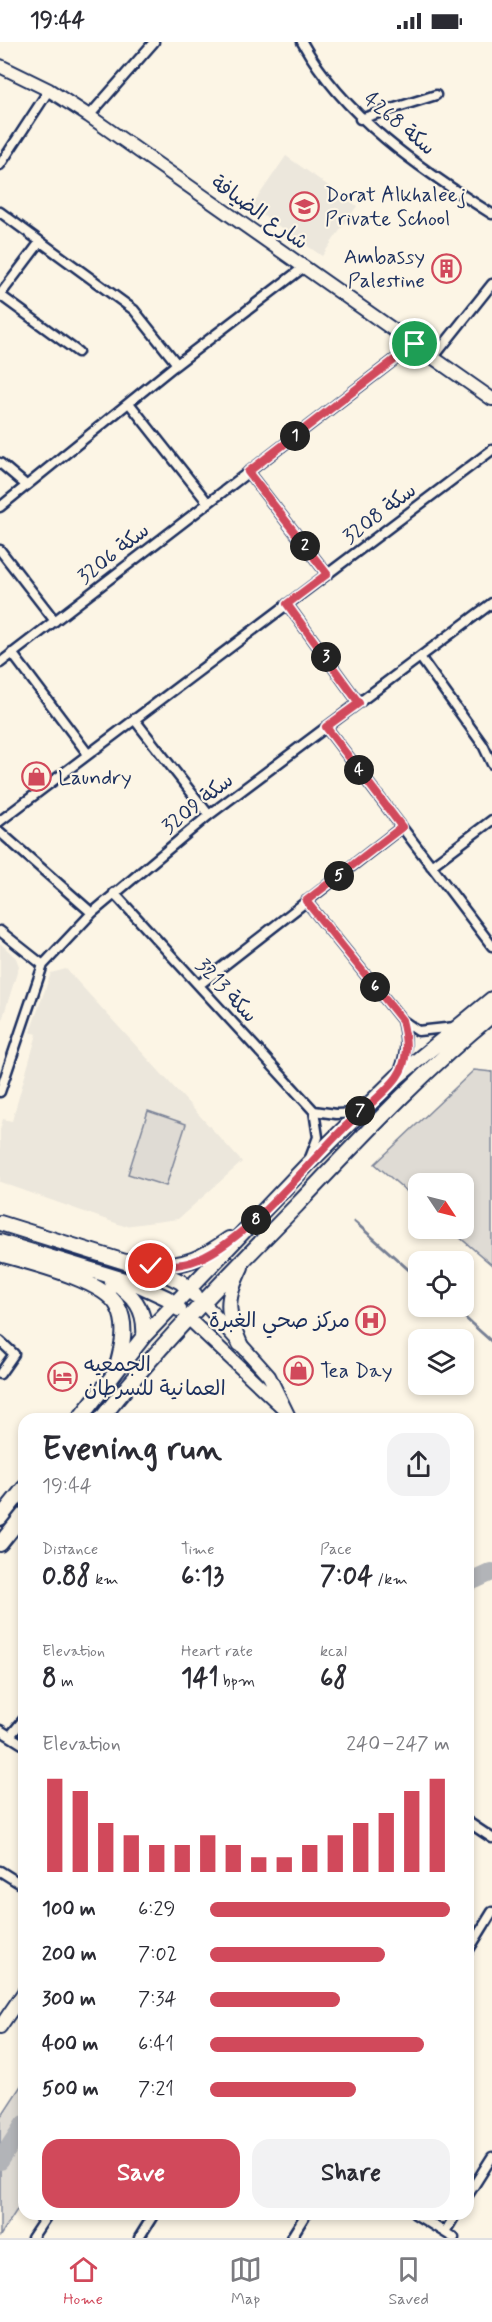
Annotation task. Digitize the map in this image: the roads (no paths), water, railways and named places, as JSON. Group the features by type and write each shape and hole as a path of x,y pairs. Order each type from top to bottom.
{"main road":[{"path":"84,1413 144,1336 358,1113 397,1077 492,999"},
{"path":"106,1413 155,1352 433,1064 492,1015"},
{"path":"0,1223 167,1275 189,1289 203,1302"},
{"path":"137,1264 175,1266 194,1262 253,1223"},
{"path":"0,1242 154,1291 174,1304 188,1318"},
{"path":"0,1254 39,1265 99,1289 111,1297 118,1307 124,1330 116,1371"},
{"path":"240,1344 229,1317 228,1303 246,1257"},
{"path":"97,1273 134,1297 146,1321 144,1336"},
{"path":"0,1518 18,1496"},
{"path":"0,1544 18,1522"}],"street":[{"path":"88,116 154,42"},
{"name":"سكة 4268","path":"302,42 311,58 360,119 458,193 492,214"},
{"name":"شارع الضيافة","path":"0,66 49,90 88,116 492,399"},
{"path":"0,165 49,90"},
{"path":"360,119 436,95"},
{"path":"0,212 134,310 177,364"},
{"path":"40,242 0,295 78,352"},
{"path":"0,507 177,364 304,267"},
{"path":"434,358 492,284"},
{"name":"سكة 3206","path":"0,663 415,344"},
{"path":"129,403 208,503"},
{"name":"سكة 3208","path":"0,820 492,450"},
{"path":"0,464 26,485"},
{"path":"248,472 327,574"},
{"path":"0,550 55,621"},
{"name":"سكة 3209","path":"0,1092 43,965 92,913 208,815 492,603"},
{"path":"287,604 359,703"},
{"path":"12,653 88,754"},
{"path":"420,657 483,745 492,764"},
{"path":"134,719 208,815"},
{"path":"326,727 491,944"},
{"path":"431,866 492,820"},
{"path":"199,986 402,827"},
{"path":"0,832 92,913"},
{"name":"سكة 3213","path":"114,893 314,1111"},
{"path":"306,901 402,1020 418,1031 456,1027"},
{"path":"0,931 43,965"},
{"path":"397,1077 406,1056 407,1040 402,1020"},
{"path":"308,1164 318,1137 314,1111 336,1114 358,1113"},
{"path":"203,1302 269,1376 287,1413"},
{"path":"188,1318 285,1413"},
{"path":"0,1341 14,1354 0,1374"},
{"path":"10,1736 18,1726"},
{"path":"0,1730 18,1741"},
{"path":"474,1826 492,1838"},
{"path":"0,1871 18,1882"},
{"path":"474,1943 489,1922 492,1912"},
{"path":"1,2025 18,2001"},
{"path":"474,2186 492,2157"},
{"path":"32,2238 44,2220"},
{"path":"139,2238 150,2220"},
{"path":"291,2238 302,2220"},
{"path":"425,2220 454,2238"},
{"path":"445,2232 452,2220"}],"waterway":[{"path":"355,1222 408,1269"},
{"path":"464,1317 492,1342"},
{"path":"474,1580 492,1572"},
{"path":"0,2161 18,2133"}],"place":[{"name":"Dorat Alkhaleej Private School","path":"304,206"},
{"name":"Ambassy Palestine","path":"446,268"},
{"name":"Laundry","path":"37,777"},
{"name":"مركز صحي الغبرة","path":"371,1320"},
{"name":"Tea Day","path":"299,1370"},
{"name":"الجمعيه العمانية للسرطان","path":"63,1376"}]}
